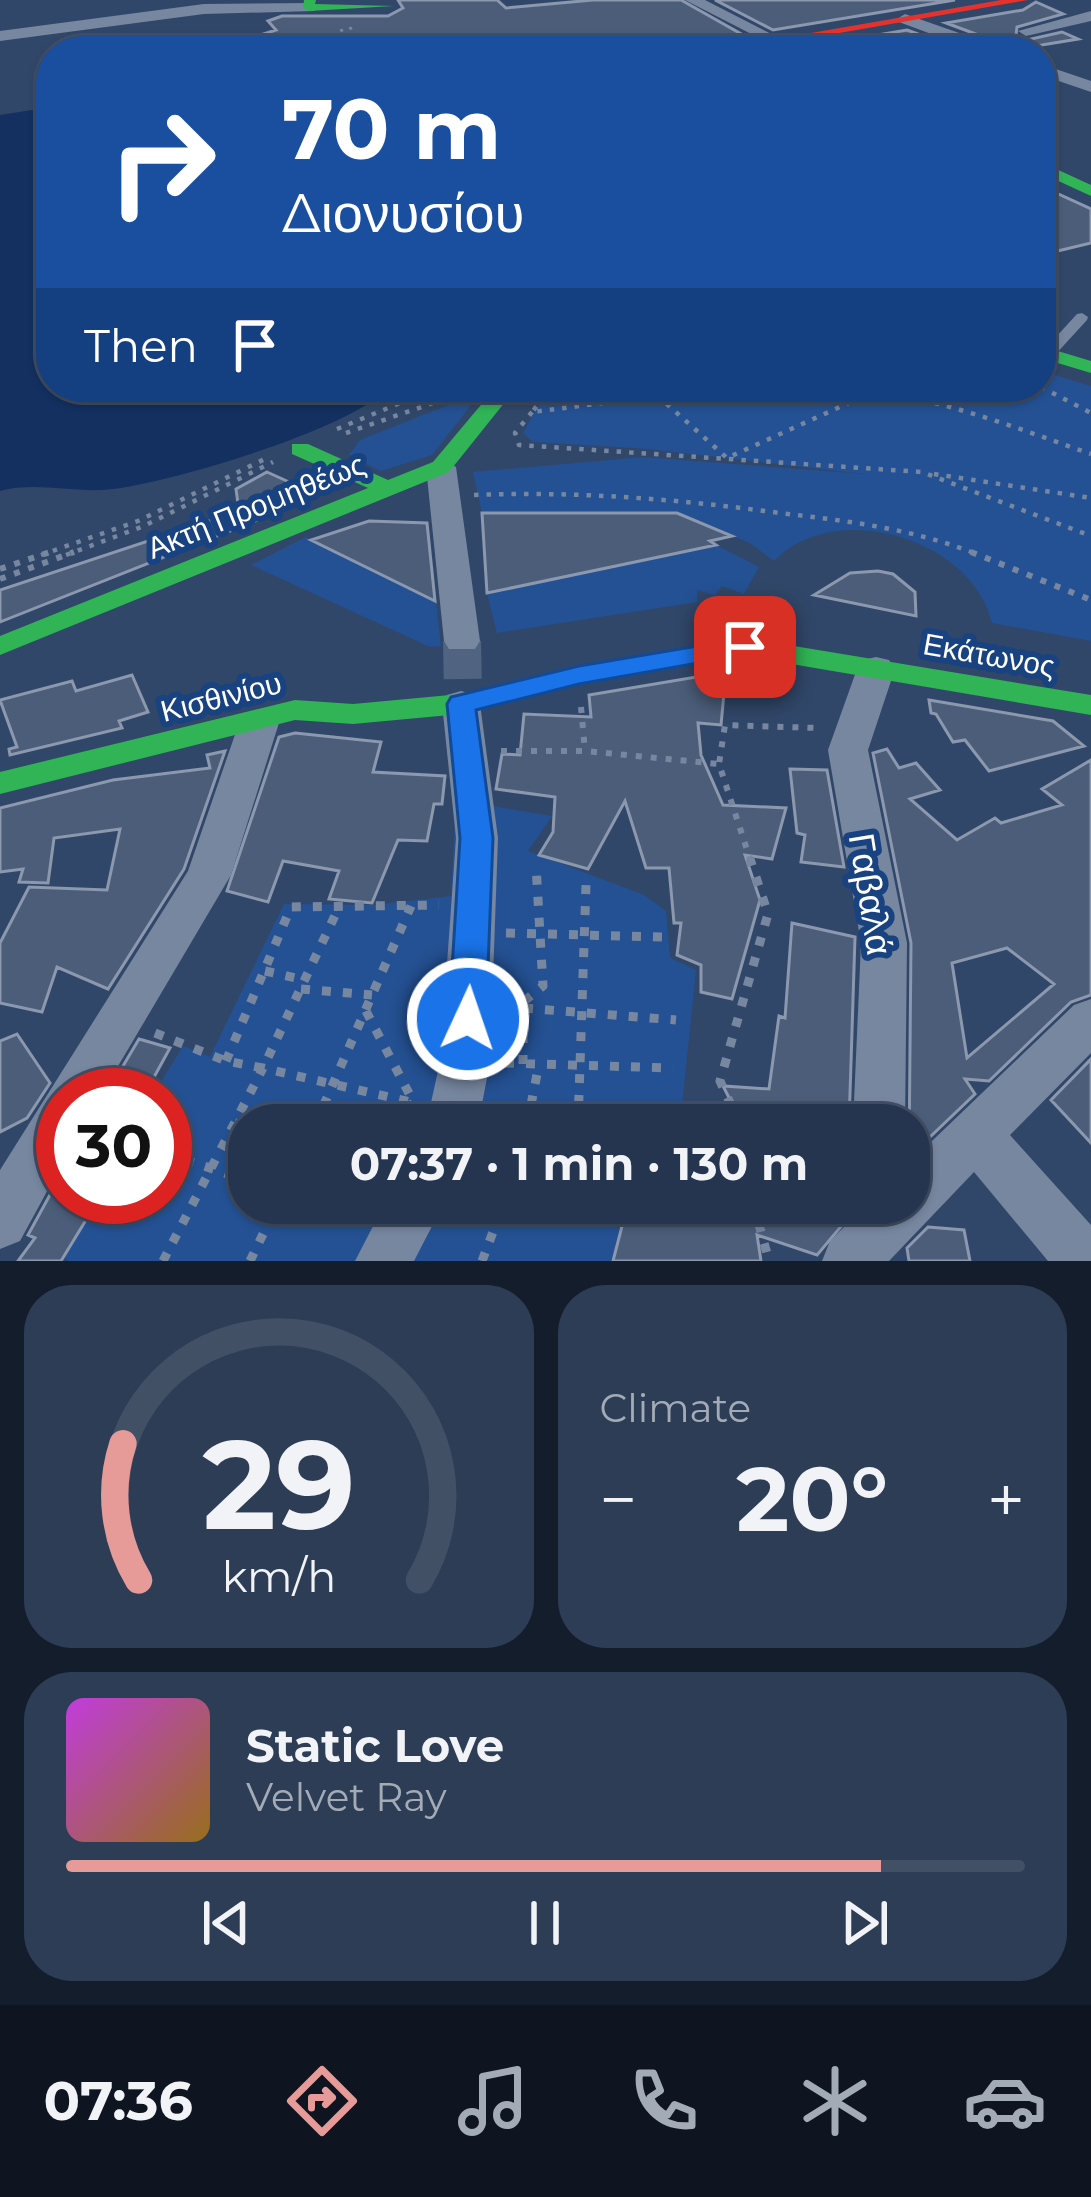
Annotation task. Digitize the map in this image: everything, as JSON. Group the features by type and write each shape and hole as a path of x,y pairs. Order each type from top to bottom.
{"street":[{"path":"0,37 181,12 305,3 365,15 420,0"},
{"path":"693,0 767,36"},
{"path":"831,36 1022,0"},
{"path":"1026,32 1091,16"},
{"path":"905,19 952,36"},
{"path":"1056,68 1091,64"},
{"path":"1056,74 1091,87"},
{"path":"1056,174 1089,189"},
{"path":"1056,196 1089,189"},
{"path":"1056,356 1091,367"},
{"name":"Ακτή Προμηθέως","path":"0,646 441,466 494,402"},
{"path":"294,449 387,488"},
{"path":"441,466 461,640"},
{"name":"Εκάτωνος","path":"579,675 745,647 1075,702"},
{"name":"Γαβαλά","path":"876,669 848,750 884,943 880,1104"},
{"name":"Κισθινίου","path":"0,783 259,723 295,710 353,714 462,700 579,675"},
{"path":"446,1104 465,1062 477,838 462,700"},
{"path":"1075,702 1091,729"},
{"path":"89,1068 209,875 259,723"},
{"path":"930,1178 1091,1020"},
{"path":"974,1135 1022,1184 1084,1261"},
{"path":"0,1222 36,1159"},
{"path":"383,1261 404,1224"},
{"path":"850,1261 885,1224"}],"lane":[{"path":"1056,342 1082,317"}],"path":[{"path":"1056,395 1091,413"},
{"path":"328,433 403,402"},
{"name":"Ακτή Προμηθέως","path":"0,579 144,526 294,449 434,402"},
{"path":"540,402 514,434 519,446 922,472 1091,498"},
{"path":"532,412 624,402"},
{"path":"665,402 727,458"},
{"path":"727,458 847,402"},
{"path":"920,402 978,415 1091,454"},
{"path":"0,569 138,521 294,449"},
{"path":"922,472 1091,536"},
{"path":"446,502 478,494 552,492 697,501 861,523 940,539 1091,600"},
{"path":"579,675 585,752"},
{"path":"730,1104 720,1081 768,914 719,764 725,725 852,732"},
{"path":"467,752 585,752 719,764"},
{"path":"523,1064 524,1002 543,986 536,865"},
{"path":"579,1104 586,885"},
{"path":"226,1061 291,907 411,906 540,932 662,937"},
{"path":"325,1104 411,906"},
{"path":"244,1104 340,907"},
{"path":"265,971 303,984 372,995"},
{"path":"524,1007 676,1020"},
{"path":"365,1012 435,1104"},
{"path":"118,1018 226,1061 408,1104"},
{"path":"465,1062 673,1068"},
{"path":"531,1104 539,1064"},
{"path":"164,1261 228,1136"},
{"path":"192,1162 228,1174"},
{"path":"250,1261 268,1224"},
{"path":"482,1261 496,1224"},
{"path":"759,1224 769,1261"}],"shaded area":[{"path":"36,109 36,402 371,402 301,436 139,485 0,491 0,115"},
{"path":"1056,376 1091,386 1091,641 992,623 980,594 958,569 899,536 865,530 831,532 800,542 774,561 750,543 677,513 482,513 473,472 643,457 864,474 649,449 533,442 523,433 540,402 1056,402"},
{"path":"456,402 473,402 432,455 381,471 349,455 360,440"},
{"path":"306,537 436,602 441,646 430,647 251,565"},
{"path":"716,545 759,567 744,594 722,586 715,595 697,590 697,602 497,633 487,593"},
{"path":"456,800 552,816 528,851 644,895 666,911 670,958 696,970 682,1104 228,1104 228,1224 645,1224 637,1261 68,1261 58,1249 73,1224 192,1224 192,1068 170,1068 183,1046 210,1057 284,904 374,905 451,896"}],"building":[{"path":"398,0 497,0 506,8 593,0 681,0 743,35 258,36 276,30 268,21 282,16 388,16 403,8"},
{"path":"715,0 955,0 773,30"},
{"path":"1036,2 1063,14 1017,27 1018,36 981,36 946,23 1023,10"},
{"path":"907,30 923,36 871,36"},
{"path":"1062,32 1078,39 1056,43 1056,36 1044,36"},
{"path":"1056,193 1091,209 1091,243 1056,251"},
{"path":"267,472 300,487 284,507 288,508 0,622 0,590 239,511 236,489"},
{"path":"482,513 677,513 732,536 710,541 716,545 487,593"},
{"path":"369,521 427,523 435,601 311,540"},
{"path":"850,573 893,574 915,592 916,616 814,595"},
{"path":"726,672 721,725 698,723 701,755 723,805 786,808 772,859 745,855 760,900 732,999 701,992 701,965 677,955 681,923 674,923 669,868 646,868 625,801 588,869 539,855 553,832 555,797 496,789 502,754 520,755 524,714 591,717 589,695"},
{"path":"132,675 148,712 119,721 122,728 10,755 9,749 17,747 0,700 72,681 76,691"},
{"path":"929,700 1053,721 1084,746 989,771 965,740 953,742 931,713"},
{"path":"295,733 381,742 373,772 445,776 442,804 434,804 427,841 398,840 372,903 329,899 339,871 283,861 268,902 227,891 279,737"},
{"path":"887,749 899,768 916,763 940,790 910,799 957,840 995,818 1001,823 1062,805 1042,789 1091,760 1091,995 1071,1002 989,1081 965,1079 975,1094 930,1137 930,1104 909,1104 911,943 873,753","holes":["1007,948 1054,984 967,1058 952,963"]},
{"path":"225,751 184,869 108,989 57,967 42,1012 0,1003 0,943 29,887 107,890 120,829 54,838 48,883 19,882 23,869 0,872 0,808 113,780 210,768 207,755"},
{"path":"790,769 827,770 844,867 801,862 805,835 797,833"},
{"path":"792,923 855,937 850,1104 732,1104 723,1086 769,1089 779,1016 785,1018"},
{"path":"17,1034 40,1068 36,1068 36,1104 27,1118 0,1132 0,1041"},
{"path":"139,1039 170,1048 159,1068 122,1068"},
{"path":"1091,1059 1091,1143 1051,1100"},
{"path":"36,1220 36,1224 84,1224 61,1261 18,1261 35,1238 28,1235"},
{"path":"623,1224 843,1224 817,1255 757,1235 761,1261 613,1261"},
{"path":"928,1227 964,1230 970,1261 909,1261 907,1248"}],"tunnel":[{"path":"462,641 463,696"}],"traffic: fast":[{"path":"310,0 309,8 388,6"},
{"path":"1056,174 1091,191"},
{"path":"1056,356 1091,367"},
{"path":"0,646 441,467 495,402"},
{"path":"300,449 387,488"},
{"path":"0,783 295,710 353,714 461,704 579,675 745,647 1091,705"}],"traffic: jam":[{"path":"804,36 1022,0"}],"route":[{"path":"468,1019 477,838 461,704 579,675 745,647"}]}
